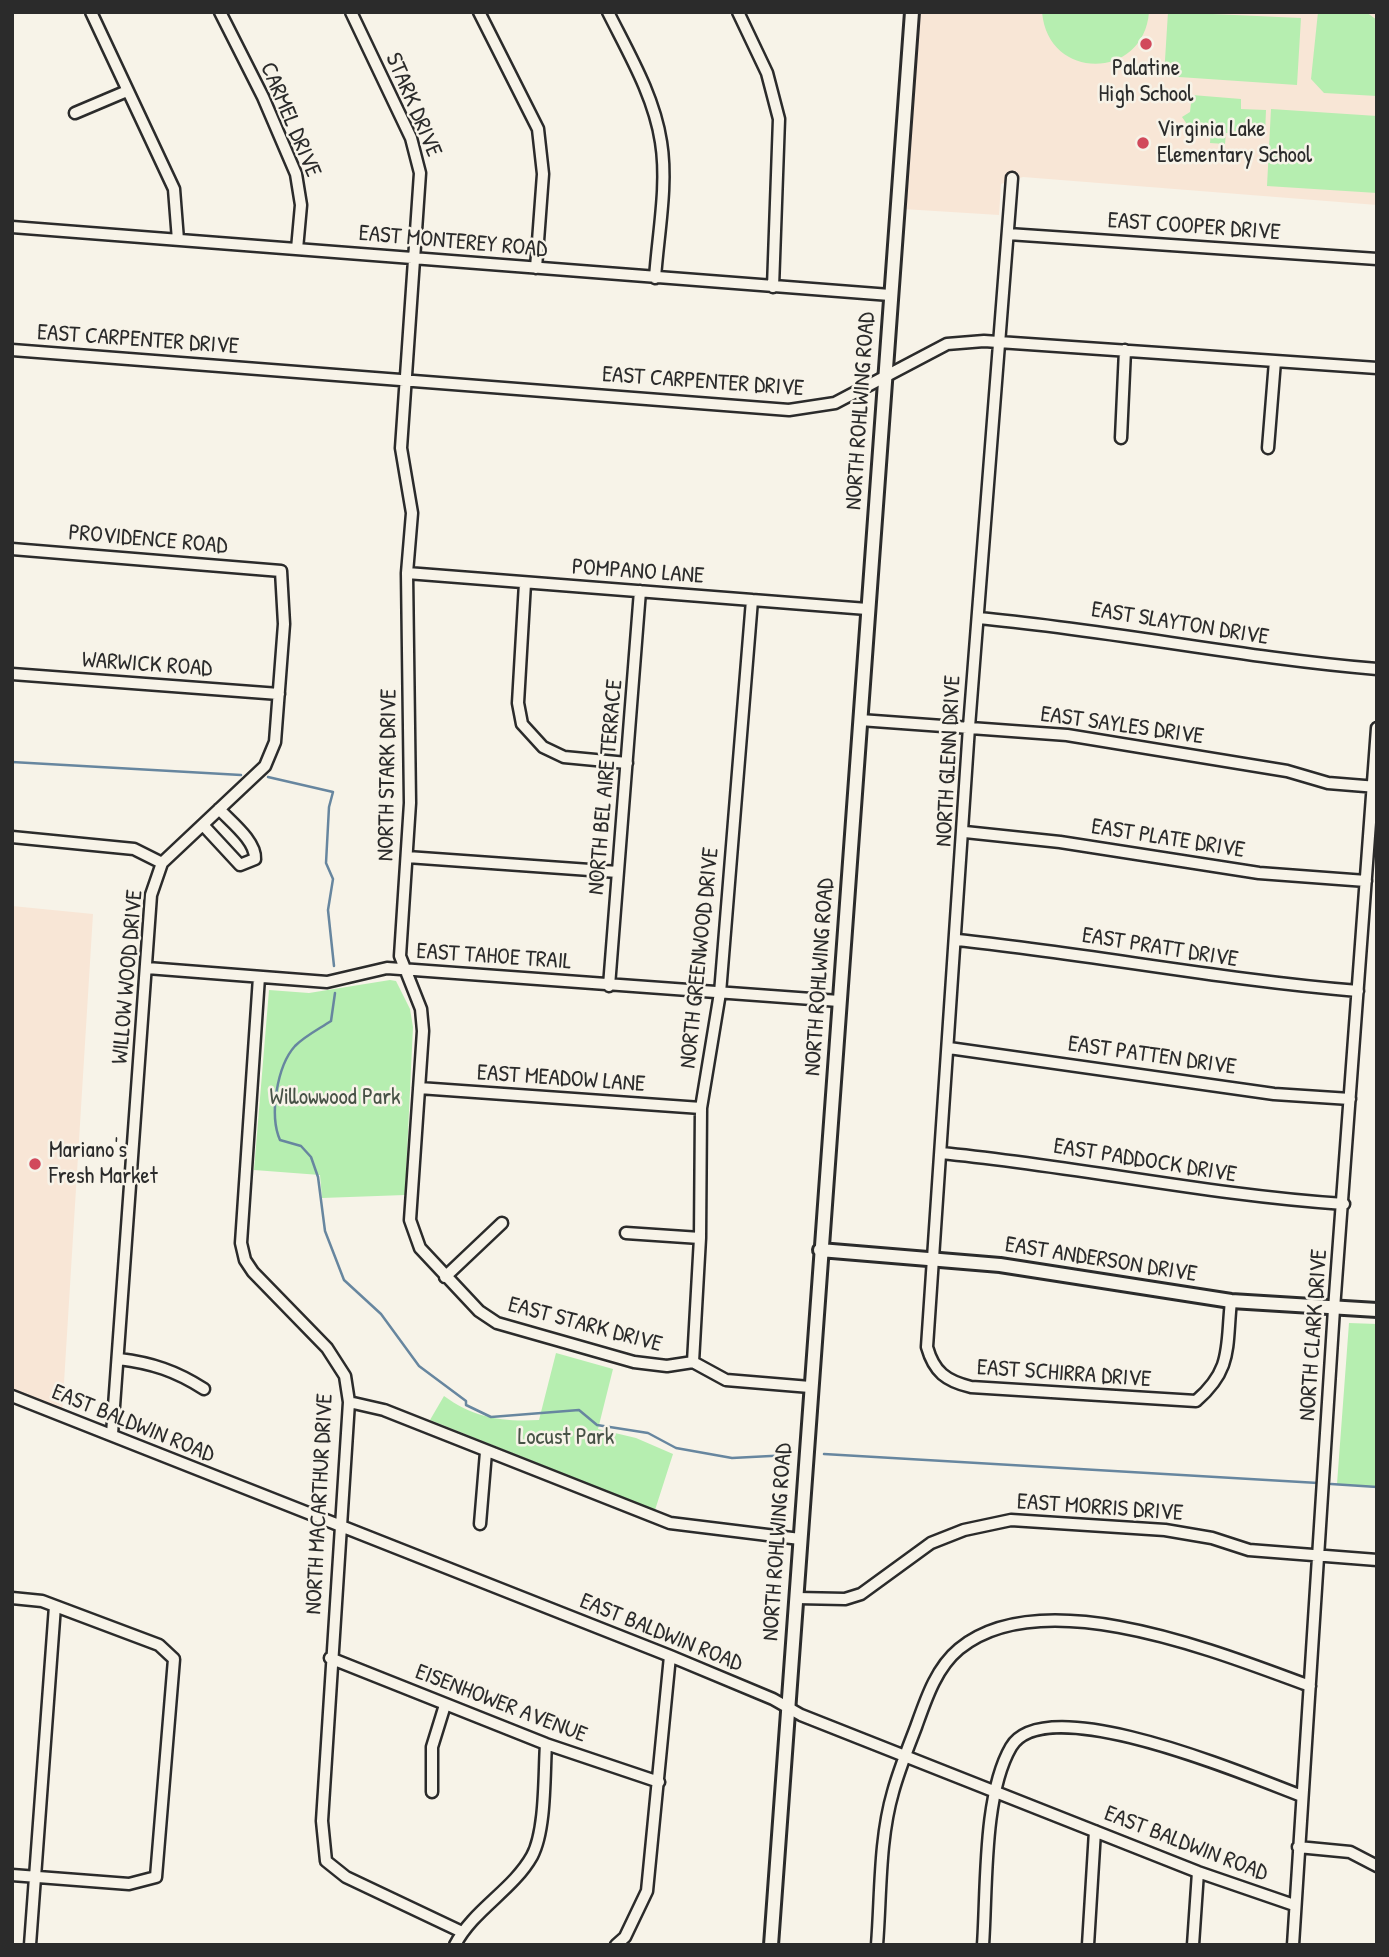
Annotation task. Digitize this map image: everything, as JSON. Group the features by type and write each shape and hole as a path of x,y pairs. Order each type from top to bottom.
{"street":[{"path":"91,12 174,189 178,240"},
{"name":"CARMEL DRIVE","path":"220,12 263,97 296,174 301,205 297,249"},
{"name":"STARK DRIVE","path":"351,12 418,158 421,187 417,259"},
{"path":"480,12 538,129 543,174 536,268"},
{"path":"608,12 644,85 661,139 663,167 654,278"},
{"path":"738,12 767,73 779,119 773,287"},
{"name":"NORTH ROHLWING ROAD","path":"771,1945 912,12"},
{"path":"75,113 127,91"},
{"name":"NORTH GLENN DRIVE","path":"927,1347 998,341 1012,178"},
{"name":"EAST MONTEREY ROAD","path":"12,226 890,295"},
{"name":"EAST COOPER DRIVE","path":"1008,234 1377,259"},
{"name":"NORTH STARK DRIVE","path":"417,259 401,454 412,513 407,573 410,803 400,956 421,1009 423,1031 410,1220 420,1248 444,1277"},
{"name":"EAST CARPENTER DRIVE","path":"12,350 804,410 847,398 947,344 998,341 1377,368"},
{"path":"1121,438 1125,350"},
{"path":"1268,448 1275,361"},
{"name":"PROVIDENCE ROAD","path":"12,549 281,571"},
{"name":"WILLOW WOOD DRIVE","path":"112,1434 151,895 162,863 265,765 275,742 284,624 281,571"},
{"name":"POMPANO LANE","path":"407,573 867,609"},
{"path":"525,583 518,703 522,724 543,747 564,757 627,763"},
{"name":"NORTH BEL AIRE TERRACE","path":"609,986 640,592"},
{"name":"NORTH GREENWOOD DRIVE","path":"693,1362 701,1108 720,993 752,600"},
{"name":"EAST SLAYTON DRIVE","path":"978,618 1075,627 1288,661 1377,669"},
{"name":"WARWICK ROAD","path":"12,674 279,694"},
{"name":"EAST SAYLES DRIVE","path":"860,720 1067,735 1287,771 1328,783 1375,787"},
{"name":"NORTH CLARK DRIVE","path":"1293,1945 1321,1556 1334,1309 1375,787 1377,728"},
{"path":"203,825 240,865 255,859 255,852 249,843 219,809"},
{"name":"EAST PLATE DRIVE","path":"965,832 1060,842 1259,873 1366,881"},
{"path":"12,837 134,849 162,863"},
{"path":"407,856 618,872"},
{"name":"EAST PRATT DRIVE","path":"957,940 1046,950 1259,983 1358,991"},
{"name":"EAST TAHOE TRAIL","path":"147,968 327,982 376,970 405,970 839,1001"},
{"name":"NORTH MACARTHUR DRIVE","path":"259,977 243,1251 253,1272 327,1348 345,1376 349,1402 330,1658 322,1821 326,1861 346,1877 462,1932"},
{"name":"EAST PATTEN DRIVE","path":"949,1048 1274,1094 1350,1099"},
{"name":"EAST MEADOW LANE","path":"419,1088 701,1108"},
{"name":"EAST PADDOCK DRIVE","path":"941,1153 1023,1161 1227,1194 1344,1204"},
{"path":"444,1277 502,1223"},
{"path":"626,1233 699,1238"},
{"name":"EAST ANDERSON DRIVE","path":"820,1250 1000,1265 1231,1301 1377,1310"},
{"name":"EAST STARK DRIVE","path":"444,1277 479,1311 497,1323 634,1362 667,1366 693,1362"},
{"name":"EAST SCHIRRA DRIVE","path":"927,1347 932,1366 950,1382 971,1388 1176,1402 1196,1401 1213,1386 1223,1371 1231,1301"},
{"path":"119,1359 153,1363 183,1375 204,1389"},
{"path":"693,1362 726,1380 810,1387"},
{"name":"EAST BALDWIN ROAD","path":"12,1396 340,1528 670,1656 787,1707 1198,1872 1294,1905"},
{"path":"349,1402 384,1410 670,1523 800,1539"},
{"path":"480,1524 486,1452"},
{"name":"EAST MORRIS DRIVE","path":"797,1598 845,1599 861,1594 931,1543 964,1530 1000,1521 1034,1520 1166,1530 1212,1538 1249,1550 1377,1560"},
{"path":"12,1598 55,1606 159,1645 174,1659 156,1877 129,1884 12,1875"},
{"path":"30,1945 55,1606"},
{"path":"877,1945 888,1812 930,1685 959,1649 991,1631 1024,1622 1060,1621 1152,1633 1193,1643 1310,1686"},
{"path":"616,1945 625,1937 647,1891 670,1656"},
{"name":"EISENHOWER AVENUE","path":"330,1658 546,1744 659,1782"},
{"path":"432,1792 432,1747 446,1705"},
{"path":"983,1945 994,1790 1013,1744 1037,1729 1070,1728 1120,1733 1161,1744 1302,1797"},
{"path":"455,1945 462,1932 516,1877 534,1853 539,1829 546,1744"},
{"path":"1088,1945 1095,1831"},
{"path":"1298,1847 1350,1852 1377,1866"},
{"path":"1193,1945 1198,1872"}],"shaded area":[{"path":"919,12 1377,12 1377,205 1023,177 1001,184 999,215 903,209"},
{"path":"12,906 93,914 62,1415 12,1396"}],"green space":[{"path":"1042,12 1149,12 1143,34 1131,51 1115,60 1096,64 1077,61 1061,51 1048,35"},
{"path":"1168,12 1301,18 1297,85 1164,76"},
{"path":"1318,12 1366,12 1377,20 1377,96 1324,93 1311,79"},
{"path":"1192,95 1241,99 1241,109 1266,110 1265,135 1226,133 1225,144 1210,143 1211,131 1191,130 1182,117 1190,112"},
{"path":"1271,109 1377,116 1377,193 1267,186"},
{"name":"Willowwood Park","path":"396,981 410,1009 413,1027 405,1195 322,1198 320,1175 254,1170 269,990 309,993"},
{"path":"1349,1323 1377,1324 1377,1487 1337,1484"},
{"name":"Locust Park","path":"556,1353 613,1369 598,1429 636,1438 673,1454 655,1510 430,1420 444,1396 477,1414 513,1420 539,1420"}],"waterway":[{"path":"12,762 241,775"},
{"path":"268,777 333,792 329,807 326,863 333,879 328,910 334,966"},
{"path":"335,993 331,1021 295,1046 284,1066 279,1078 275,1105 277,1130 280,1140 301,1146 311,1157 318,1177 325,1231 344,1280 381,1314 419,1366 466,1401 466,1405 491,1417 579,1410 597,1425 648,1433 676,1448 732,1458 790,1455"},
{"path":"824,1454 1318,1483"},
{"path":"1331,1484 1377,1487"}],"place":[{"name":"Palatine High School","path":"1146,44"},
{"name":"Virginia Lake Elementary School","path":"1143,143"},
{"name":"Mariano's Fresh Market","path":"35,1164"}]}
